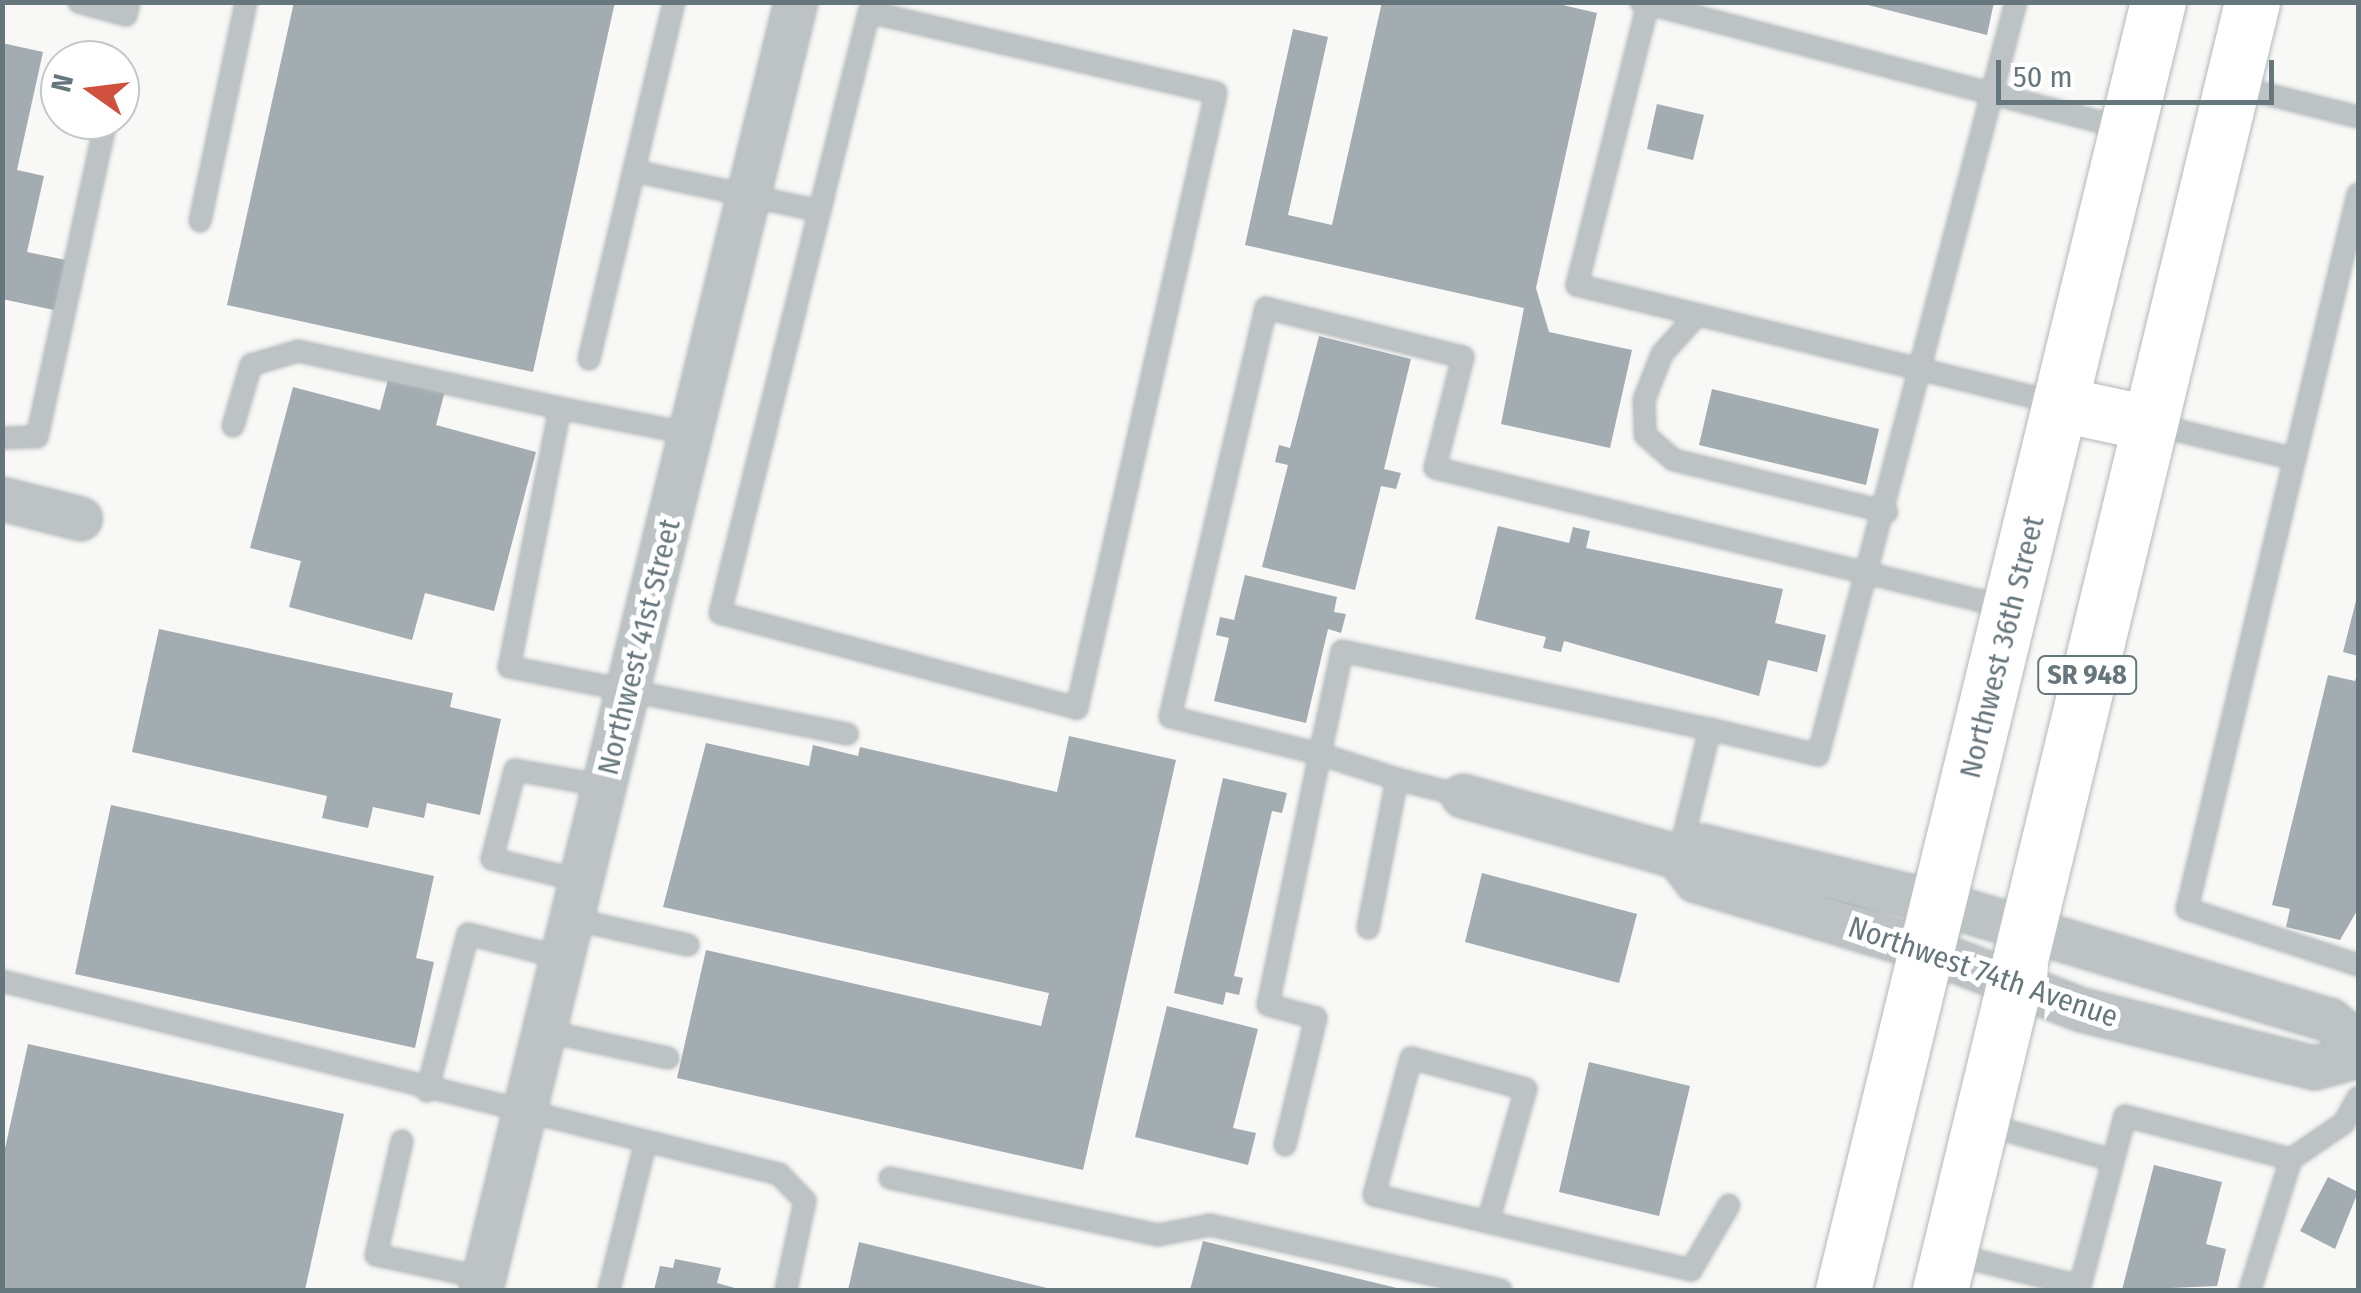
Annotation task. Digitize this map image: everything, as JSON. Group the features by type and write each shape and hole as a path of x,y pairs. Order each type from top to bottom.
{"main road":[{"name":"Northwest 36th Street","path":"1843,1290 2013,608 2158,2"},
{"name":"SR 948","path":"1944,1272 1981,1124 2022,926 2252,2"},
{"path":"2061,404 2148,424"}],"street":[{"name":"Northwest 41st Street","path":"483,1284 796,2"},
{"path":"2,499 81,519"},
{"name":"Northwest 74th Avenue","path":"1462,796 1678,857 1702,846 1934,926 2010,984 2314,1068 2358,1056"},
{"name":"Northwest 74th Avenue","path":"1934,926 2022,926 2330,1020 2358,1043"}],"lane":[{"path":"79,2 126,15 130,2"},
{"path":"200,221 246,2"},
{"path":"588,359 674,2"},
{"path":"1285,1145 1316,1018 1268,1005 1342,651 1818,755 1926,373 2016,2"},
{"path":"2061,404 1577,285 1644,5 2127,128"},
{"path":"870,12 1216,93 1077,708 720,612 820,212 870,12"},
{"path":"2232,85 2358,117"},
{"path":"2,438 37,436 102,140"},
{"path":"634,171 820,212"},
{"path":"2358,194 2186,908 2358,965"},
{"path":"1462,796 1320,754 1170,717 1266,308 1463,358 1435,468 2013,608"},
{"path":"1696,315 1662,354 1644,400 1645,435 1674,460 1886,512"},
{"path":"233,426 251,365 298,352 691,434"},
{"path":"560,408 508,667 846,734"},
{"path":"2148,424 2295,459"},
{"path":"1678,857 1710,729"},
{"path":"572,919 492,859 514,770 604,786"},
{"path":"1368,928 1397,779"},
{"path":"428,1091 468,934 572,919 688,946"},
{"path":"2,981 524,1116 791,1180 805,1212 786,1290"},
{"path":"545,1031 668,1058"},
{"path":"1488,1222 1526,1089 1411,1058 1374,1195 1488,1222 1691,1270 1729,1205"},
{"path":"2250,1290 2290,1160 2344,1122 2358,1098"},
{"path":"1944,1272 2080,1289 2125,1116 2290,1160"},
{"path":"1981,1124 2112,1160"},
{"path":"402,1141 376,1255 483,1284"},
{"path":"609,1290 645,1144"},
{"path":"890,1178 1158,1235 1210,1226 1490,1289"}],"building":[{"path":"294,2 615,2 533,372 227,305"},
{"path":"1382,2 1550,2 1597,13 1536,288 1549,332 1632,350 1610,448 1501,424 1524,308 1245,245 1293,29 1328,37 1288,215 1332,225"},
{"path":"1856,2 1994,2 1987,35"},
{"path":"2,43 40,51 17,170 44,176 27,252 66,260 54,310 2,299"},
{"path":"1657,104 1704,115 1693,160 1647,149"},
{"path":"1319,336 1411,359 1384,469 1401,473 1396,489 1381,486 1355,590 1262,567 1288,465 1275,462 1279,445 1290,448"},
{"path":"389,376 445,391 436,425 536,452 494,611 425,593 412,640 289,607 301,561 250,548 293,387 380,410"},
{"path":"1712,389 1879,429 1866,485 1699,445"},
{"path":"1498,526 1569,543 1573,527 1590,531 1586,548 1783,589 1775,623 1826,635 1817,672 1768,660 1759,696 1564,641 1561,652 1543,648 1546,637 1475,619"},
{"path":"1245,575 1337,597 1334,612 1346,614 1341,633 1328,629 1306,723 1214,701 1229,638 1216,635 1220,617 1234,620"},
{"path":"2358,593 2358,656 2343,652"},
{"path":"159,629 453,693 450,707 501,719 480,815 427,803 424,818 373,807 368,828 322,818 327,796 132,752"},
{"path":"2358,672 2358,909 2340,940 2286,927 2290,909 2272,905 2328,675 2355,681"},
{"path":"1069,736 1176,760 1083,1170 677,1078 706,950 1041,1026 1049,993 663,907 706,743 809,766 813,745 858,756 860,747 1057,792"},
{"path":"1223,778 1287,793 1282,813 1272,811 1234,976 1243,978 1239,995 1226,992 1223,1005 1174,993"},
{"path":"111,805 434,876 416,958 434,962 415,1048 75,974"},
{"path":"1482,873 1637,914 1619,983 1465,942"},
{"path":"1167,1006 1258,1029 1233,1128 1256,1133 1248,1165 1135,1137"},
{"path":"28,1044 344,1114 305,1290 2,1290 2,1162"},
{"path":"1589,1062 1690,1086 1659,1216 1559,1192"},
{"path":"2154,1165 2222,1182 2206,1244 2226,1249 2217,1286 2122,1290"},
{"path":"2328,1177 2358,1192 2335,1249 2300,1231"},
{"path":"1203,1241 1401,1289 1401,1290 1190,1290"},
{"path":"859,1242 1051,1289 1051,1290 848,1290"},
{"path":"675,1259 721,1268 717,1283 742,1290 654,1290 660,1266 673,1268"}]}
